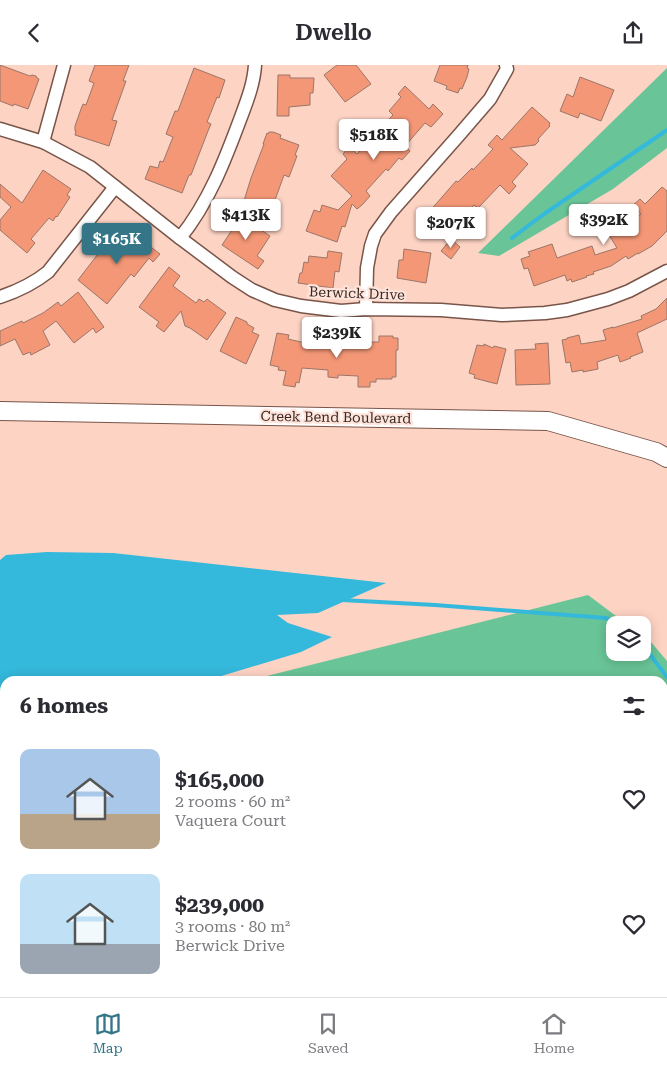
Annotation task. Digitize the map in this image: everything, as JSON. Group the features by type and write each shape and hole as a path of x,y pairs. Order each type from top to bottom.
{"street":[{"path":"44,142 64,65"},
{"path":"180,238 192,223 218,176 249,93 255,65"},
{"path":"366,309 367,268 371,246 376,234 390,212 490,99 507,69 506,65"},
{"name":"Berwick Drive","path":"0,129 44,142 90,167 239,282 275,300 302,306 341,311 366,309 441,310 502,315 545,313 566,310 608,299 629,291 667,271"},
{"path":"0,297 21,289 48,272 115,187"},
{"name":"Creek Bend Boulevard","path":"0,411 548,421 656,452 667,458"}],"green space":[{"path":"667,68 667,148 613,189 499,256 478,253"},
{"path":"588,595 616,616 606,616 606,661 651,661 651,642 667,661 667,676 267,676"}],"water":[{"path":"47,552 113,553 386,583 318,613 277,615 288,623 332,637 301,652 222,676 0,676 0,560 6,555"}],"building":[{"path":"0,65 30,76 36,76 39,79 28,109 0,101"},
{"path":"95,65 129,65 123,81 126,81 112,120 117,121 109,146 75,135 75,126 81,109 83,104 86,105 94,83 89,81"},
{"path":"337,65 356,65 371,84 345,102 324,75"},
{"path":"440,65 468,65 467,77 462,89 460,88 458,93 446,89 447,86 434,81"},
{"path":"194,68 225,80 219,98 217,97 207,122 211,124 182,193 145,179 150,166 158,168 160,161 163,162 173,137 166,134 175,111 178,111"},
{"path":"278,75 290,75 290,78 314,78 313,93 310,93 310,105 289,107 289,116 277,116"},
{"path":"580,77 614,90 601,121 580,113 578,118 560,111 567,94 573,97"},
{"path":"405,86 429,109 433,104 443,114 431,127 425,123 405,146 410,151 402,160 399,158 388,171 386,169 366,191 370,196 362,205 357,209 352,204 345,227 342,226 337,242 306,231 314,210 320,212 322,205 338,210 352,196 331,176 347,159 343,154 349,147 357,154 393,115 389,111 401,97 398,94"},
{"path":"532,107 550,123 550,126 535,145 510,148 528,164 512,182 516,186 509,194 500,185 478,208 474,205 466,211 444,236 425,218 429,212 456,181 458,182 472,168 473,170 493,149 488,145 497,135 502,140"},
{"path":"269,132 281,135 280,138 299,145 289,177 284,175 270,214 243,204 263,144"},
{"path":"43,170 71,189 67,195 70,197 57,217 53,221 49,218 31,239 35,243 27,253 0,230 0,220 11,207 0,197 0,184 22,203"},
{"path":"662,187 667,191 667,231 652,246 628,259 626,256 611,266 593,272 594,274 587,277 572,282 571,279 567,281 565,275 534,286 528,268 524,269 521,259 530,256 528,252 552,244 557,258 592,246 595,255 617,248 608,233 641,214 632,206 640,199 645,204"},
{"path":"236,213 270,236 257,256 264,261 258,269 222,245 234,227 229,224"},
{"path":"126,228 160,254 153,262 149,258 134,277 131,274 107,304 78,280 108,241 113,244"},
{"path":"451,239 460,247 451,259 441,251"},
{"path":"404,249 431,253 426,283 397,278 399,260 403,260"},
{"path":"328,251 342,253 339,272 335,271 333,288 298,283 304,262 308,263 309,256 327,258"},
{"path":"169,267 180,276 173,286 196,303 199,299 204,302 207,299 226,313 207,340 185,326 181,311 164,332 156,326 159,322 139,307"},
{"path":"78,292 104,327 96,333 93,328 74,343 56,321 43,331 50,345 31,355 30,352 23,355 15,339 0,346 0,331 22,321 23,323 43,313 58,302 61,306"},
{"path":"667,298 667,319 637,333 643,352 620,362 618,355 597,362 598,369 572,372 570,362 566,363 562,340 579,335 581,344 606,340 603,330 642,319 641,316 656,309"},
{"path":"236,317 247,322 247,324 254,328 252,332 259,335 246,364 220,351"},
{"path":"277,333 289,335 288,339 323,347 323,340 358,344 358,342 379,342 379,336 393,336 393,338 398,338 396,377 392,377 392,379 376,379 376,382 370,382 370,387 358,387 358,376 338,375 338,378 328,377 328,370 302,368 299,383 296,382 295,387 283,385 286,371 278,370 279,367 270,365"},
{"path":"548,343 550,384 516,385 515,350 536,349 535,344"},
{"path":"484,344 493,348 494,346 506,349 497,384 474,378 475,375 469,373 477,345 484,346"}],"waterway":[{"path":"512,238 667,130"},
{"path":"342,600 606,618"},
{"path":"651,656 666,676"}]}
